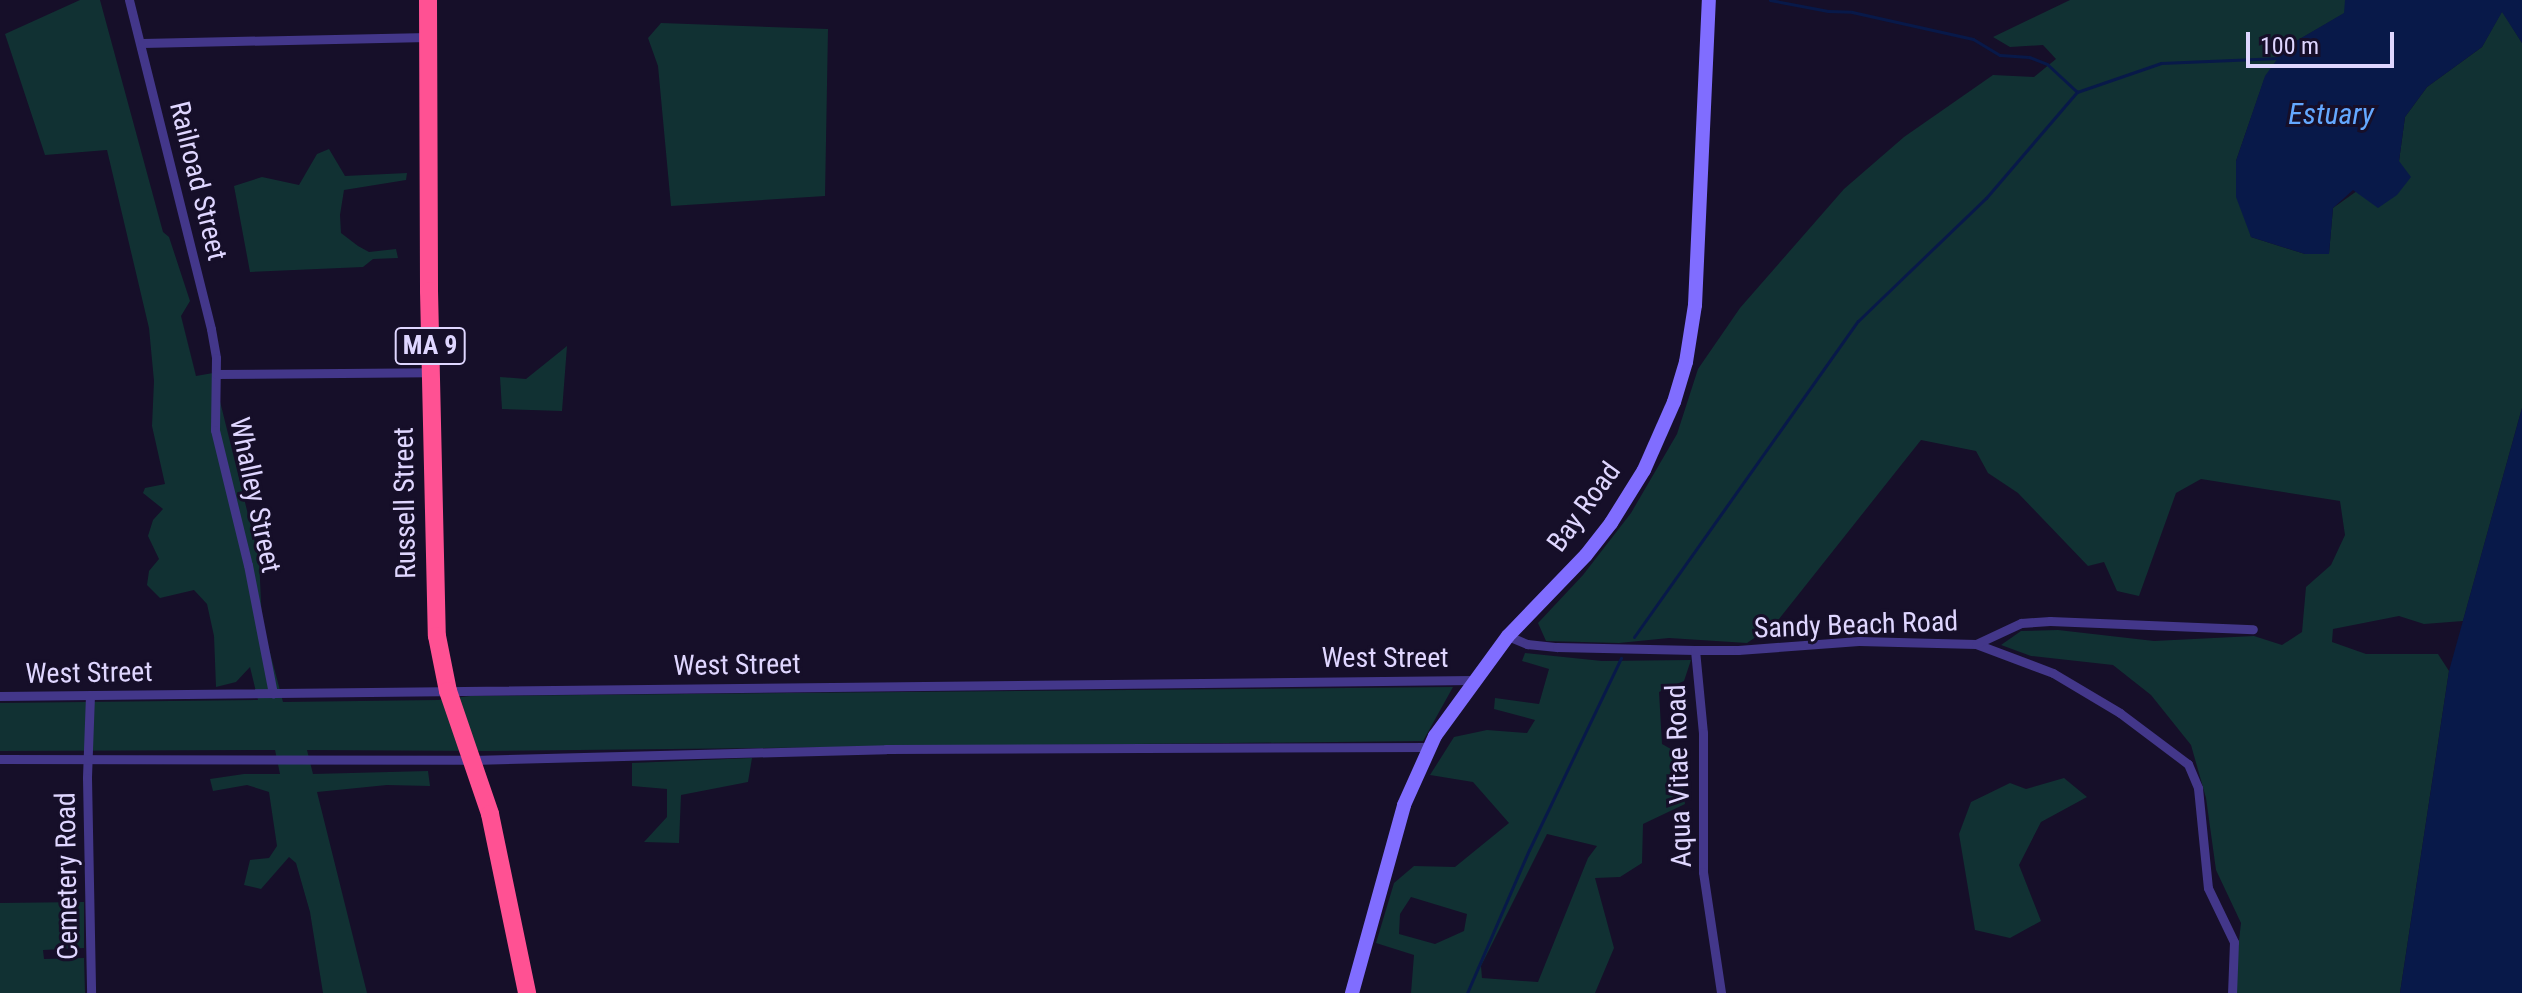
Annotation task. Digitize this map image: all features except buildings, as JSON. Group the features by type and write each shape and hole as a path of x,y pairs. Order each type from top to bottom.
{"highway":[{"name":"Russell Street","path":"428,0 430,372 437,636 448,691 490,814 527,993"}],"main road":[{"name":"Bay Road","path":"1352,993 1399,819 1429,747 1508,636 1586,555 1618,513 1655,448 1680,382 1696,294 1709,0"}],"street":[{"name":"Railroad Street","path":"129,0 211,329 216,374"},
{"path":"142,43 428,37"},
{"name":"Whalley Street","path":"273,694 248,565 215,430 216,374 430,372"},
{"name":"Sandy Beach Road","path":"1695,650 1859,641 1976,644 2021,623 2050,621 2253,629"},
{"name":"Aqua Vitae Road","path":"1508,636 1527,644 1557,647 1695,650 1703,733 1703,872 1721,993"},
{"path":"1976,644 2053,673 2120,713 2188,764 2198,788 2208,888 2234,942 2232,993"},
{"name":"West Street","path":"0,696 1474,680"},
{"name":"Cemetery Road","path":"90,695 87,758 91,993"},
{"path":"0,759 472,760 886,749 1429,747"}],"green space":[{"path":"80,0 100,0 163,232 169,237 190,301 181,316 196,376 213,373 259,559 262,622 283,702 438,700 470,696 1453,687 1423,741 487,751 307,750 313,774 428,771 430,786 387,785 317,792 367,993 323,993 310,912 296,863 289,857 261,889 244,885 250,860 269,858 277,846 269,792 247,785 213,791 210,779 244,774 280,774 275,750 0,751 0,703 258,700 250,667 236,682 216,687 214,636 207,604 194,590 160,598 147,585 149,571 159,559 148,536 153,520 163,509 143,493 145,488 165,484 152,426 154,381 149,328 107,150 45,155 5,34"},
{"path":"2070,0 2345,0 2345,13 2286,47 2264,80 2236,161 2251,237 2305,254 2329,253 2333,208 2399,161 2405,117 2427,87 2482,47 2502,11 2522,43 2522,408 2463,621 2424,624 2399,616 2333,629 2332,642 2366,654 2438,654 2449,671 2400,993 2233,993 2241,923 2216,870 2206,798 2191,745 2151,695 2113,665 2031,656 2001,645 2021,631 2058,630 2154,641 2254,636 2282,645 2302,632 2306,587 2331,565 2345,535 2340,501 2201,479 2176,493 2139,596 2117,591 2104,562 2088,566 2018,493 1988,473 1976,451 1921,440 1775,624 1747,643 1669,638 1619,643 1546,641 1538,623 1583,575 1631,513 1677,434 1698,369 1740,308 1844,189 1904,137 1993,75 2034,77 2056,59 2043,45 2010,47 1993,37"},
{"path":"661,23 828,29 825,196 671,206 658,66 648,38"},
{"path":"329,149 345,176 407,173 406,180 344,190 340,215 341,233 358,246 369,252 396,249 398,258 373,259 363,267 250,272 234,186 262,177 299,185 317,154"},
{"path":"567,346 562,411 502,409 500,377 526,379"},
{"path":"1525,653 1602,661 1691,660 1684,681 1659,692 1662,744 1678,753 1685,804 1643,824 1642,863 1620,877 1595,878 1614,948 1595,993 1411,993 1414,955 1376,943 1394,883 1414,866 1455,867 1509,823 1473,782 1430,775 1454,737 1487,730 1527,733 1535,720 1494,709 1495,698 1539,704 1549,669 1522,661","holes":["1547,834 1597,846 1588,858 1538,982 1482,978 1481,966","1411,897 1467,914 1464,931 1435,944 1399,934 1400,914"]},
{"path":"752,758 748,782 681,795 679,843 644,842 667,817 667,789 632,786 632,763"},
{"path":"2064,778 2087,797 2041,822 2019,865 2041,921 2010,938 1975,930 1959,834 1971,802 2010,783 2026,789"},
{"path":"84,902 84,948 43,950 44,959 84,958 85,993 0,993 0,903"}],"water":[{"name":"Estuary","path":"2345,0 2522,0 2522,43 2502,12 2482,47 2427,87 2405,117 2399,161 2411,177 2397,195 2378,208 2353,190 2333,208 2329,254 2305,254 2251,237 2236,197 2236,161 2265,76 2286,47 2344,13"},
{"path":"2522,408 2522,993 2400,993 2449,671"}],"waterway":[{"path":"1770,0 1828,11 1852,12 1973,39 2000,55 2029,57 2047,64 2077,92"},
{"path":"1634,637 1858,321 1986,198 2077,92 2161,63 2280,58"},
{"path":"1467,993 1529,850 1621,658"}]}
